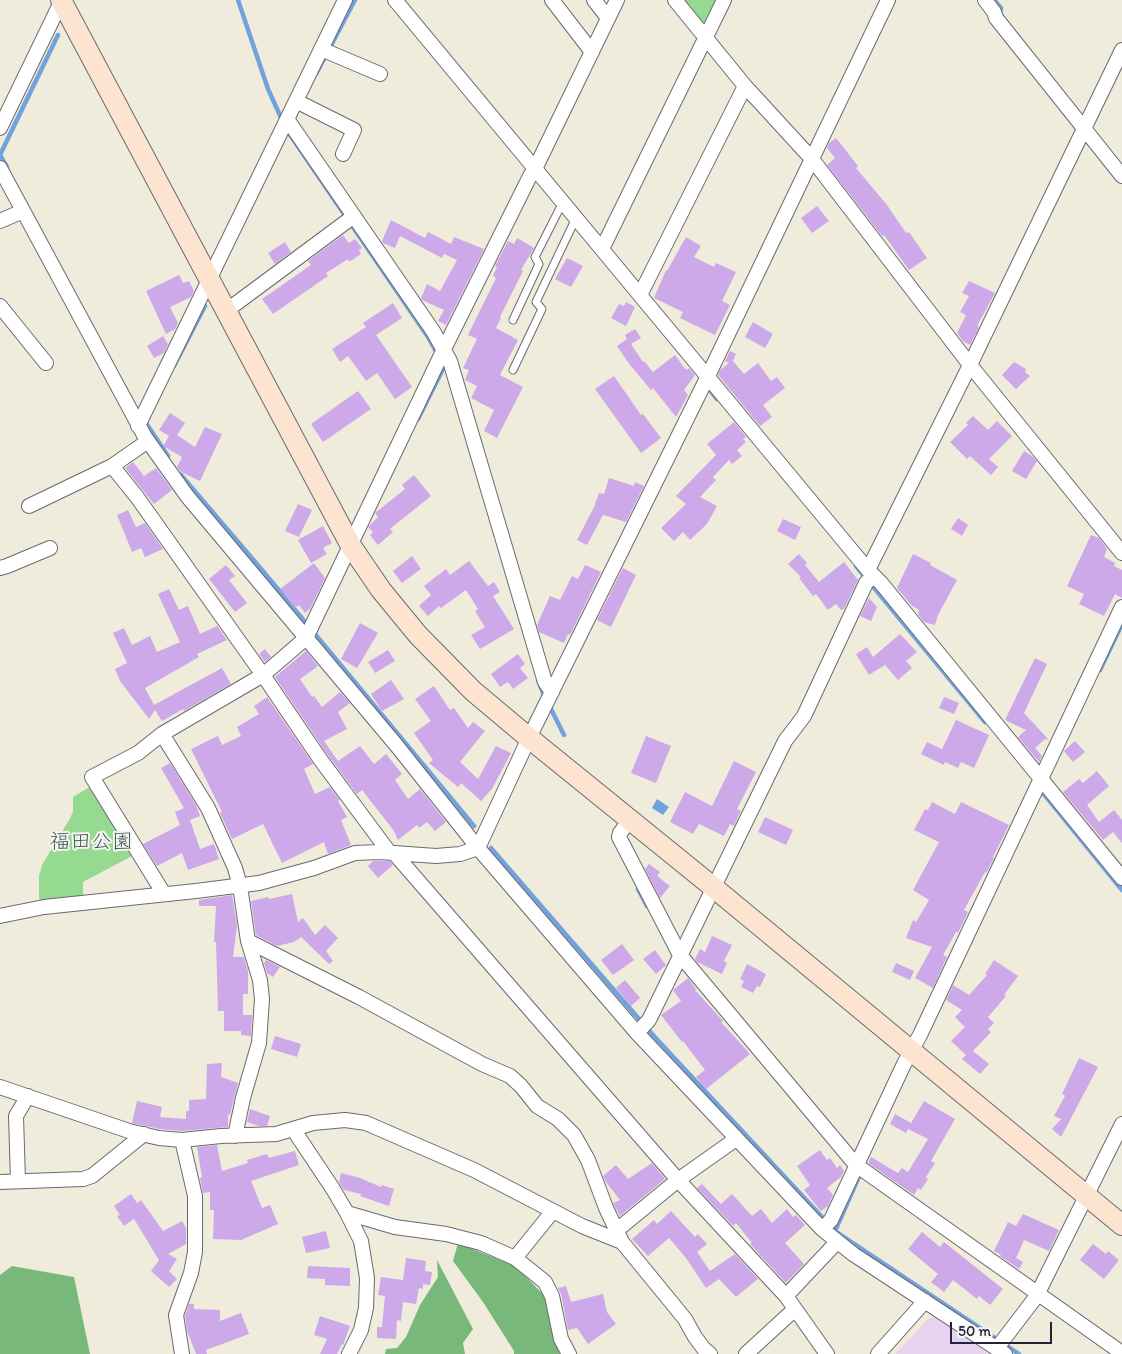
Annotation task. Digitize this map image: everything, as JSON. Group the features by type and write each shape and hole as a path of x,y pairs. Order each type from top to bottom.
{"street":[{"path":"0,128 62,0"},
{"path":"62,0 351,546 381,590 418,635 473,691 529,738 713,887 1122,1225"},
{"path":"141,420 209,279 326,51 344,0"},
{"path":"395,0 574,222 602,249 706,380 1122,878"},
{"path":"552,0 592,52"},
{"path":"594,0 608,18"},
{"path":"164,894 92,777 138,753 162,734 263,675 310,633 442,353 535,173 617,0"},
{"path":"675,0 745,86 812,159 970,365 1122,553"},
{"path":"602,249 724,0"},
{"path":"0,916 44,907 259,883 314,868 355,854 391,853 436,856 460,854 478,848 529,738 706,380 888,0"},
{"path":"985,0 996,18 1085,125 1122,176"},
{"path":"642,1029 679,959 785,741 804,716 1122,50"},
{"path":"326,51 380,74"},
{"path":"640,295 745,86"},
{"path":"299,103 354,130 343,154"},
{"path":"287,124 349,219 442,353 450,361 545,682 548,699"},
{"path":"0,168 141,420 148,441 187,496 310,633 478,848 642,1029 736,1139 826,1225 837,1242 925,1301 1001,1346 1035,1298 1122,1124"},
{"path":"0,221 23,211"},
{"path":"226,311 349,219"},
{"path":"0,306 46,363"},
{"path":"29,506 112,466 148,441"},
{"path":"112,466 137,496 320,759 391,853 678,1180 786,1296 827,1354"},
{"path":"0,568 50,548"},
{"path":"826,1225 1042,784 1122,607"},
{"path":"162,734 208,808 235,868 240,886 248,940 260,980 262,999 260,1043 243,1098 235,1136"},
{"path":"630,820 619,837 679,959 855,1169 1035,1298 1122,1353"},
{"path":"248,940 360,997 482,1064 510,1076 537,1106 558,1119 574,1135 588,1160 619,1236 685,1319 704,1349 710,1354"},
{"path":"0,1087 129,1131 182,1140 276,1134 313,1123 345,1120 366,1123 474,1170 582,1226 619,1236"},
{"path":"18,1181 16,1116 28,1096"},
{"path":"293,1129 347,1213 361,1241 367,1278 366,1308 361,1330 349,1354"},
{"path":"0,1182 82,1179 92,1176 144,1134"},
{"path":"619,1236 678,1180 736,1139"},
{"path":"182,1140 195,1196 195,1252 191,1273 176,1315 182,1354"},
{"path":"515,1258 554,1211"},
{"path":"347,1213 395,1227 446,1234 481,1243 515,1258 545,1282 552,1296 561,1339 569,1354"},
{"path":"786,1296 837,1242"},
{"path":"878,1354 925,1301"},
{"path":"746,1354 795,1309"}],"lane":[{"path":"514,320 539,264 535,257 561,206"},
{"path":"513,370 542,309 536,302 574,222"}],"shaded area":[{"path":"934,1316 989,1354 895,1354 927,1320"}],"green space":[{"path":"684,0 716,0 704,26"},
{"name":"福田公園","path":"93,785 134,855 83,882 83,897 41,901 39,898 39,876 42,865 73,812 73,797"},
{"path":"458,1243 515,1266 545,1296 552,1333 563,1354 514,1354 514,1351 483,1302 453,1261"},
{"path":"437,1260 473,1329 463,1343 465,1354 385,1354 386,1349 397,1348 406,1337 420,1305 438,1277"},
{"path":"12,1266 74,1277 90,1354 0,1354 0,1275"}],"water":[{"path":"657,799 669,807 663,815 652,808"}],"building":[{"path":"836,138 858,166 856,168 887,205 906,233 909,232 927,258 909,270 884,235 882,236 827,165 835,158 827,148 829,143"},
{"path":"817,206 829,221 812,233 801,218"},
{"path":"391,220 425,238 428,232 451,244 454,237 484,249 446,325 438,321 444,310 421,298 427,284 440,291 457,260 444,254 442,258 400,236 395,248 383,243 382,241"},
{"path":"343,235 349,243 355,239 362,248 359,250 361,254 349,262 348,259 326,273 328,276 273,314 262,299 311,265 308,261"},
{"path":"686,237 701,246 694,257 714,267 716,263 736,272 722,301 730,305 715,335 680,318 683,312 654,298 666,270"},
{"path":"517,238 534,248 521,270 523,271 496,328 518,340 500,375 523,387 497,438 484,431 494,410 471,398 477,386 465,380 469,370 463,368 477,339 468,335 496,278 493,276 497,267 495,266 508,241 514,244"},
{"path":"285,242 291,252 275,264 268,253"},
{"path":"567,258 583,266 571,287 555,279"},
{"path":"179,275 183,283 189,281 194,291 191,297 170,307 178,323 175,329 166,334 146,291"},
{"path":"969,281 995,293 977,326 979,327 970,345 963,341 957,333 966,315 960,312 969,296 962,293"},
{"path":"626,302 635,307 626,326 611,318 619,304 624,306"},
{"path":"393,303 402,318 376,335 412,387 395,399 377,373 366,381 348,356 340,362 332,349 366,327 363,323"},
{"path":"753,322 773,334 765,348 745,337"},
{"path":"635,329 641,338 631,344 643,362 653,372 675,355 686,370 689,368 695,375 684,390 688,395 676,417 653,388 651,390 630,365 617,346 627,339 625,335"},
{"path":"163,336 168,344 164,353 154,358 147,346"},
{"path":"730,351 736,354 733,361 744,374 758,363 771,381 777,377 785,388 763,405 772,417 760,426 718,375 720,370 729,363 725,361"},
{"path":"1014,362 1026,369 1025,372 1030,376 1016,389 1002,375"},
{"path":"614,376 641,415 643,414 661,438 641,453 595,389"},
{"path":"358,391 371,409 323,442 311,424"},
{"path":"170,413 185,423 177,435 195,447 205,427 222,434 200,481 181,472 177,467 182,457 163,446 169,436 159,430"},
{"path":"973,416 988,430 997,421 1012,436 989,459 998,467 991,475 970,456 967,459 950,442 968,425 966,423"},
{"path":"734,422 746,437 743,439 746,442 737,450 742,456 732,464 729,460 713,477 716,480 700,497 717,506 707,524 690,540 683,532 674,541 661,528 686,504 676,496 716,455 707,444"},
{"path":"1024,451 1037,461 1026,479 1012,471"},
{"path":"133,462 144,476 156,468 172,490 154,504 125,468"},
{"path":"414,475 431,496 390,529 393,532 378,545 370,535 373,532 368,527 378,517 375,513 405,489 402,485"},
{"path":"609,478 634,486 635,482 644,486 626,522 603,515 587,545 577,540 599,493 604,494"},
{"path":"298,504 312,510 299,537 285,531"},
{"path":"128,510 136,527 145,523 163,549 145,557 141,548 132,552 117,515"},
{"path":"958,518 968,525 962,536 951,529"},
{"path":"783,519 801,527 795,540 777,531"},
{"path":"323,526 332,543 323,548 327,554 311,563 298,540"},
{"path":"1091,535 1099,538 1107,549 1104,557 1115,563 1114,566 1122,570 1122,598 1115,594 1104,616 1079,604 1084,594 1067,586"},
{"path":"799,554 807,563 805,565 819,582 844,562 858,580 844,609 841,610 836,604 828,610 816,594 813,596 799,578 801,577 788,564"},
{"path":"913,554 957,580 938,615 935,625 924,622 918,614 919,610 911,605 897,588"},
{"path":"412,556 421,569 402,583 393,571"},
{"path":"469,561 488,586 494,582 500,592 493,596 514,629 480,649 471,635 485,627 475,611 478,609 466,590 441,608 439,606 428,616 419,606 431,595 424,586 446,569 450,575"},
{"path":"314,563 325,578 310,609 305,613 299,605 295,608 280,589"},
{"path":"226,565 235,576 229,580 247,603 235,612 209,579"},
{"path":"585,565 601,572 570,635 568,634 564,643 539,632 537,625 550,596 560,600 572,576 578,579"},
{"path":"623,568 636,575 611,627 597,620"},
{"path":"169,589 179,610 188,606 200,634 217,626 227,640 197,654 199,657 145,688 154,705 222,668 231,684 184,711 183,709 162,721 155,710 149,719 120,681 115,669 127,663 113,633 124,628 132,645 150,636 157,652 180,642 158,594"},
{"path":"869,598 877,607 871,621 860,616"},
{"path":"360,623 378,633 357,668 341,659"},
{"path":"900,634 917,652 906,661 912,668 898,680 885,665 869,675 856,654 867,647 873,657"},
{"path":"265,649 271,657 265,662 259,654"},
{"path":"388,650 395,661 375,673 368,662"},
{"path":"306,651 318,666 300,679 312,697 314,696 322,707 340,692 350,703 338,712 347,729 324,741 338,761 360,746 374,764 386,754 402,774 395,780 408,799 420,789 446,822 435,831 427,822 419,828 417,825 398,840 394,831 362,790 357,794 327,754 275,677"},
{"path":"518,654 525,664 520,668 528,678 513,689 508,682 500,687 491,674"},
{"path":"1035,658 1047,664 1024,713 1049,740 1045,739 1035,748 1042,756 1039,762 1018,737 1026,730 1005,720"},
{"path":"391,680 404,699 382,711 371,694"},
{"path":"434,686 450,710 454,708 468,728 473,722 485,731 460,762 478,779 496,746 511,753 492,789 481,801 461,783 458,787 429,763 433,760 414,733 431,721 415,699"},
{"path":"267,697 313,764 304,769 315,794 330,787 340,800 338,801 347,817 341,820 351,845 328,854 324,842 282,863 263,824 232,839 220,813 222,812 191,749 218,736 222,745 241,736 237,727 259,714 254,706"},
{"path":"944,697 959,703 954,714 939,708"},
{"path":"956,720 989,735 974,768 961,762 958,768 945,762 944,765 921,754 927,742 942,749"},
{"path":"646,736 671,746 656,783 631,773"},
{"path":"1075,741 1085,752 1073,762 1064,751"},
{"path":"734,761 756,772 737,809 741,811 734,826 730,824 724,836 699,824 693,834 670,822 685,792 712,806"},
{"path":"170,763 196,805 200,816 190,820 200,849 214,844 219,859 188,870 182,853 157,866 143,844 180,825 175,812 184,808 161,768"},
{"path":"1097,771 1109,786 1087,805 1099,822 1114,810 1122,820 1122,843 1113,832 1103,840 1063,792 1079,779 1083,783"},
{"path":"932,802 955,814 961,802 1009,825 989,868 964,910 968,912 958,933 956,932 943,955 947,957 933,988 915,978 932,947 906,938 913,920 916,922 929,900 913,890 939,842 914,830 925,809 928,810"},
{"path":"765,817 793,830 786,845 758,832"},
{"path":"373,861 390,861 393,865 378,878 368,866"},
{"path":"649,864 660,872 657,876 670,886 660,898 645,869"},
{"path":"292,894 298,922 303,918 315,935 325,925 338,938 326,951 333,961 329,964 301,937 294,942 277,946 256,935 251,901"},
{"path":"232,895 237,925 233,957 244,957 248,971 248,994 243,994 243,1015 252,1015 251,1036 241,1035 241,1031 224,1031 224,1011 218,1011 216,942 214,942 216,906 199,906 199,900"},
{"path":"712,936 732,945 724,961 727,963 722,974 697,962 695,959 700,949 705,952"},
{"path":"622,944 634,960 613,975 601,960"},
{"path":"655,950 666,965 656,974 643,959"},
{"path":"266,960 280,967 273,977 267,973 264,963"},
{"path":"994,960 1018,976 1004,995 1006,996 988,1017 994,1023 988,1029 991,1032 973,1051 989,1064 980,1074 962,1059 966,1055 951,1041 965,1027 955,1017 962,1010 946,1000 953,985 969,995 987,975 985,974"},
{"path":"896,963 914,971 910,980 892,972"},
{"path":"747,964 766,974 760,987 757,986 753,993 741,987 744,981 740,979"},
{"path":"688,978 695,990 723,1021 721,1022 750,1054 706,1089 696,1077 705,1070 661,1015 681,1001 673,990"},
{"path":"625,980 640,998 631,1006 616,988"},
{"path":"275,1036 301,1044 297,1057 271,1049"},
{"path":"1079,1058 1098,1067 1061,1137 1052,1129 1061,1119 1054,1116 1065,1096 1062,1094"},
{"path":"222,1063 221,1077 238,1083 230,1115 228,1114 228,1127 182,1131 160,1129 132,1123 137,1101 162,1107 160,1117 186,1119 186,1111 189,1111 189,1100 206,1099 207,1064"},
{"path":"924,1101 955,1119 931,1161 935,1163 926,1177 928,1179 921,1190 918,1188 914,1195 868,1163 871,1157 898,1173 902,1168 908,1172 928,1139 908,1129 906,1133 890,1124 895,1114 911,1123"},
{"path":"250,1109 270,1116 267,1126 259,1126 247,1122"},
{"path":"217,1145 222,1171 248,1163 247,1160 267,1154 269,1158 295,1151 299,1165 251,1181 262,1208 270,1205 278,1224 241,1240 213,1239 214,1210 210,1210 210,1192 203,1193 197,1147"},
{"path":"820,1150 827,1160 830,1158 837,1168 840,1165 844,1171 841,1177 827,1188 833,1195 828,1206 821,1211 804,1190 810,1185 797,1166"},
{"path":"652,1163 665,1179 620,1216 613,1203 620,1200 603,1176 616,1165 628,1179"},
{"path":"341,1173 360,1178 381,1187 382,1185 394,1189 389,1206 360,1196 361,1194 344,1190 339,1182"},
{"path":"702,1184 721,1204 732,1194 752,1216 761,1209 772,1223 787,1209 793,1217 796,1215 805,1225 785,1243 804,1264 786,1283 750,1244 752,1243 736,1223 733,1226 697,1188"},
{"path":"131,1194 137,1203 141,1200 163,1231 182,1221 186,1228 186,1244 168,1254 177,1259 169,1271 177,1279 169,1287 151,1271 159,1260 134,1219 124,1226 117,1216 120,1215 114,1206"},
{"path":"671,1211 695,1237 698,1234 707,1244 697,1252 710,1271 735,1254 758,1279 736,1297 719,1279 706,1288 686,1258 669,1238 648,1256 632,1239 654,1220 657,1224"},
{"path":"1023,1214 1059,1230 1049,1251 1024,1240 1016,1258 1023,1262 1019,1269 994,1251 1008,1222 1016,1226"},
{"path":"326,1231 330,1248 306,1253 302,1237"},
{"path":"922,1232 940,1247 944,1242 1003,1289 990,1305 979,1296 977,1299 953,1280 944,1292 931,1282 938,1274 908,1249"},
{"path":"1093,1244 1106,1254 1108,1251 1119,1260 1104,1279 1080,1260"},
{"path":"406,1258 426,1261 425,1271 432,1272 430,1285 423,1284 423,1289 419,1288 416,1304 403,1302 401,1321 397,1320 396,1339 377,1338 377,1327 382,1327 385,1296 378,1295 381,1277 403,1280"},
{"path":"308,1266 350,1268 350,1286 325,1285 325,1279 307,1278"},
{"path":"566,1286 571,1302 603,1294 607,1312 616,1324 588,1344 577,1328 568,1330 561,1294 558,1288"},
{"path":"189,1304 194,1304 194,1309 220,1310 220,1321 241,1313 249,1334 206,1350 207,1354 196,1354 187,1331 185,1316"},
{"path":"320,1316 350,1326 343,1345 337,1354 320,1354 327,1339 314,1335"}],"waterway":[{"path":"238,0 268,89 283,122"},
{"path":"316,74 355,0"},
{"path":"994,0 1001,8 1000,15"},
{"path":"0,155 58,35"},
{"path":"286,129 428,337 438,355"},
{"path":"0,155 7,167"},
{"path":"174,366 205,306"},
{"path":"418,419 446,363"},
{"path":"706,385 717,399"},
{"path":"144,420 168,456"},
{"path":"181,475 474,826"},
{"path":"856,566 985,722"},
{"path":"1100,670 1122,624"},
{"path":"538,680 545,698"},
{"path":"549,705 564,735"},
{"path":"1039,788 1122,890"},
{"path":"491,848 652,1034 835,1231 1019,1354"},
{"path":"638,889 647,906"},
{"path":"835,1231 861,1172"}]}
